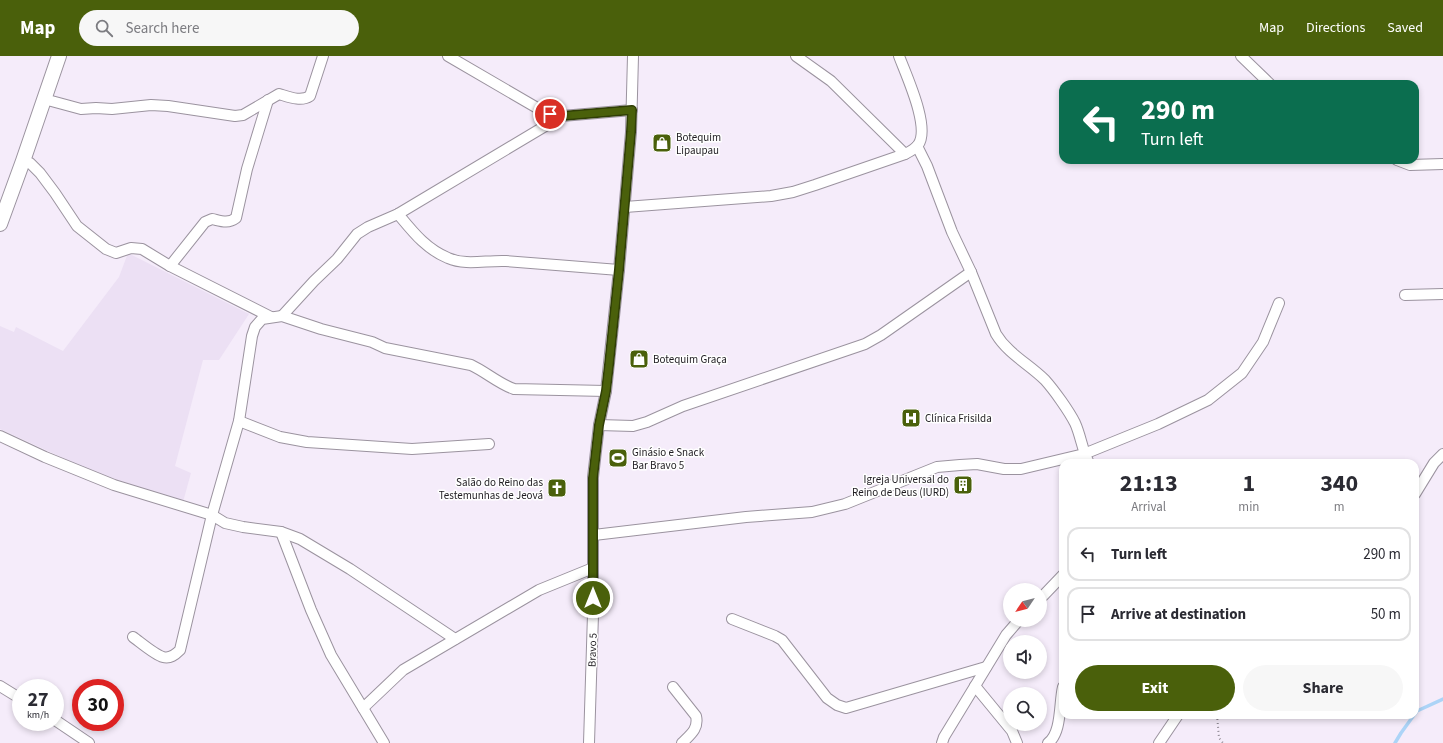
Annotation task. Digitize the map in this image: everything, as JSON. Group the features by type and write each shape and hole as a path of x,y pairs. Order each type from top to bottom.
{"main road":[{"path":"0,224 59,56"}],"street":[{"path":"44,99 81,110 96,108 112,109 168,106 235,116 244,115 279,94 299,99 305,99 310,96 323,56"},
{"path":"448,56 550,114 562,116 632,110"},
{"name":"Bravo 5","path":"589,743 594,535 593,478 599,425 606,391 625,207 632,110 633,56"},
{"path":"796,56 831,81 905,154"},
{"path":"625,207 771,196 793,192 905,154 917,146 922,135 920,116 899,56"},
{"path":"1241,56 1266,80"},
{"path":"170,266 205,222 212,219 227,222 233,221 236,218 247,169 268,100"},
{"path":"282,316 314,281 337,259 357,234 368,227 398,214 562,116"},
{"path":"917,146 927,166 952,232 971,272 996,334 1002,343 1045,380 1068,410 1075,423 1087,459"},
{"path":"23,161 30,163 34,167 55,193 77,226 106,249 116,253 131,248 142,249 170,266 271,317"},
{"path":"1407,164 1443,164"},
{"path":"398,214 417,237 430,248 448,258 465,262 504,261 619,270"},
{"path":"599,425 633,426 647,422 683,406 865,344 881,335 971,272"},
{"path":"1405,295 1443,294"},
{"path":"1063,459 1084,454 1158,424 1208,400 1242,374 1263,342 1279,303"},
{"path":"133,637 163,657 175,655 180,650 212,516 238,421 252,336 255,327 262,319 282,316 320,329 372,342 385,348 472,365 514,389 606,391"},
{"path":"238,421 280,437 307,442 412,449 489,444"},
{"path":"0,436 45,457 114,485 242,527 281,532 300,539 350,569 456,639"},
{"path":"1419,487 1434,463 1443,454"},
{"path":"594,535 746,517 812,512 845,504 937,467 977,464 1004,469 1021,469 1059,460"},
{"path":"281,532 311,610 331,655 384,743"},
{"path":"363,708 403,670 539,590 593,568"},
{"path":"1047,592 1059,579"},
{"path":"732,620 782,640 827,698 846,708 986,667"},
{"path":"942,743 986,667 1006,635 1013,627"},
{"path":"0,686 12,693"},
{"path":"975,686 1012,732 1017,743"},
{"path":"673,687 696,716 697,722 696,728 682,743"},
{"path":"1048,743 1051,741 1056,731 1059,712"},
{"path":"1159,743 1175,719"},
{"path":"64,726 89,743"}],"path":[{"path":"1217,719 1219,738 1222,743"}],"shaded area":[{"path":"128,253 249,314 219,360 203,360 175,466 191,473 183,502 96,473 0,429 0,326 14,332 16,327 63,351 119,277"}],"waterway":[{"path":"1419,710 1443,699"},
{"path":"1395,743 1411,719"}],"place":[{"name":"Botequim Lipaupau","path":"662,143"},
{"name":"Botequim Graça","path":"639,359"},
{"name":"Clínica Frisilda","path":"911,418"},
{"name":"Ginásio e Snack Bar Bravo 5","path":"618,458"},
{"name":"Igreja Universal do Reino de Deus (IURD)","path":"963,485"},
{"name":"Salão do Reino das Testemunhas de Jeová","path":"557,488"}],"route":[{"path":"550,114 562,116 632,110 619,270 609,365 606,391 599,425 593,478 593,598"}]}
